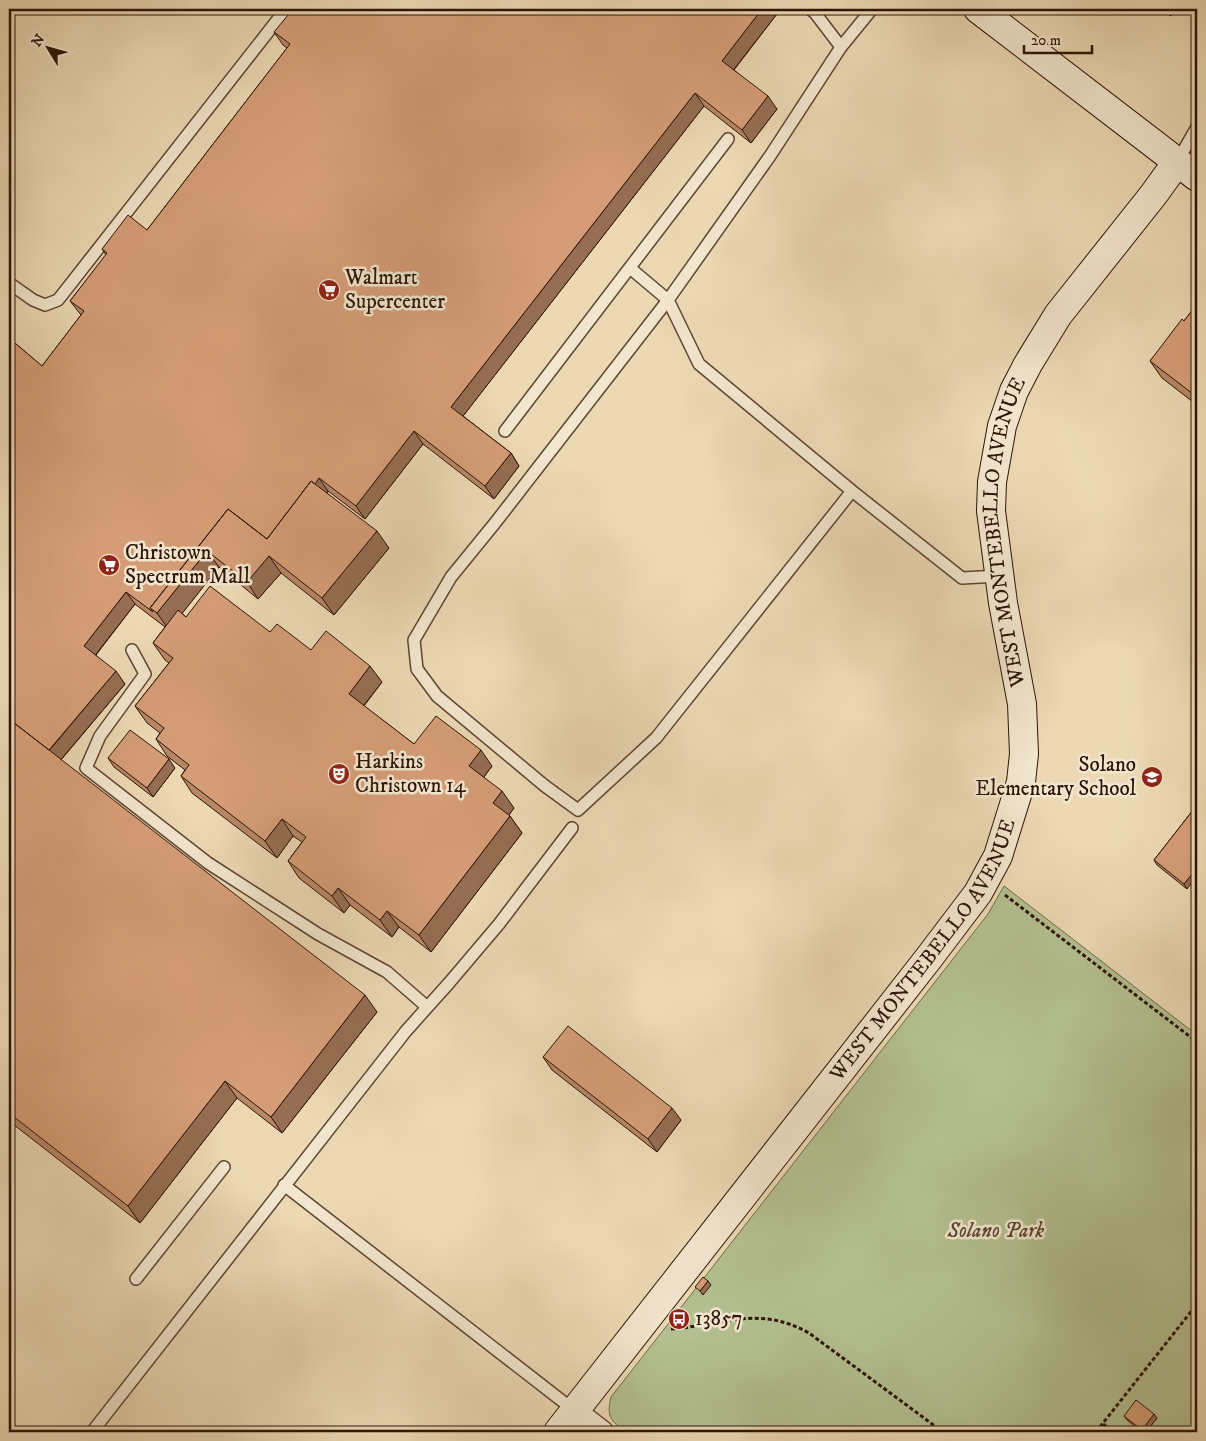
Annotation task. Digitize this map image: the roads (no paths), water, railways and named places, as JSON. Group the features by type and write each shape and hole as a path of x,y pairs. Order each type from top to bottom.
{"street":[{"path":"978,9 1187,170"},
{"name":"WEST MONTEBELLO AVENUE","path":"558,1432 928,959 978,893 998,856 1021,782 1024,754 1022,704 1003,603 991,511 992,482 1002,426 1014,391 1058,315 1154,194 1187,170"},
{"path":"575,1411 602,1432"}],"lane":[{"path":"9,283 33,300 45,305 58,300 286,9"},
{"path":"810,9 841,47"},
{"path":"852,491 656,738 578,810 437,696 417,669 414,640 451,577 495,524 668,300 770,156 841,47 872,9"},
{"path":"1187,170 1197,126"},
{"path":"505,431 728,139"},
{"path":"630,268 668,300 699,364 852,491 962,578 999,576"},
{"path":"132,650 145,674 100,736 86,768 208,863 318,934 387,972 426,1006"},
{"path":"92,1432 426,1006 449,983 499,924 572,828"},
{"path":"136,1279 224,1167"},
{"path":"284,1186 575,1411"}],"place":[{"name":"Walmart Supercenter","path":"329,290"},
{"name":"Christown Spectrum Mall","path":"109,565"},
{"name":"Harkins Christown 14","path":"339,774"},
{"name":"Solano Elementary School","path":"1152,777"},
{"name":"13857","path":"679,1319"}],"park label":[{"name":"Solano Park","path":"996,1231"}]}
